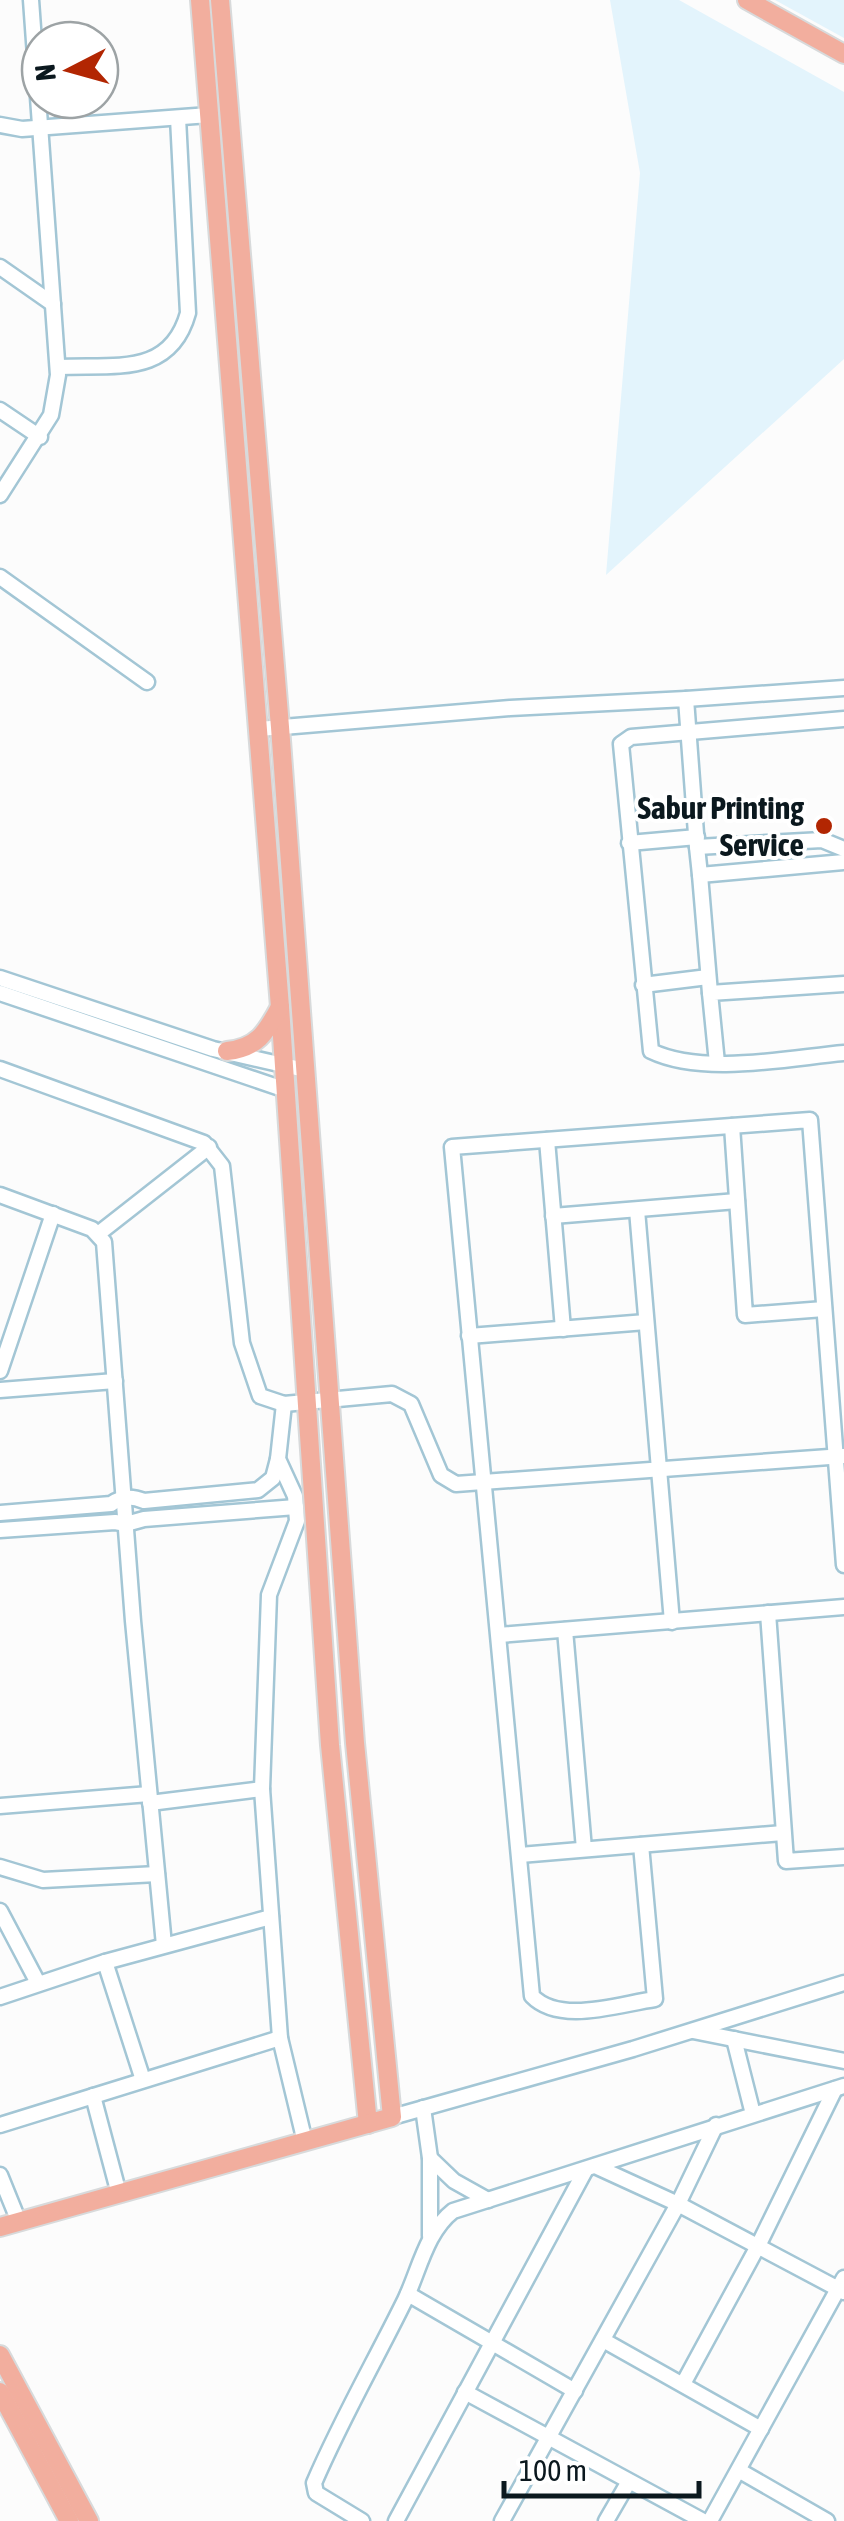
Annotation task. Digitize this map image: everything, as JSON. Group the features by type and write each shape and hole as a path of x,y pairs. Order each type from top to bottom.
{"main road":[{"path":"200,0 280,1006 332,1764 368,2124"},
{"path":"0,2228 392,2118 355,1743 280,727 220,0"},
{"path":"747,0 844,54"},
{"path":"226,1051 251,1046 261,1038 280,1006"},
{"path":"0,2356 89,2521"},
{"path":"0,2392 69,2521"}],"street":[{"path":"0,495 40,437 54,404 58,367 31,0"},
{"path":"0,125 41,128 209,114"},
{"path":"58,367 144,363 161,357 182,333 188,313 178,118"},
{"path":"0,268 53,304"},
{"path":"0,410 40,437"},
{"path":"0,577 147,682"},
{"path":"259,729 510,708 844,688"},
{"path":"686,699 717,1064"},
{"path":"844,719 630,737 622,743 651,1051 717,1064 844,1054"},
{"path":"630,844 822,840 844,849"},
{"path":"700,875 844,862"},
{"path":"644,984 844,984"},
{"path":"1,988 305,1070"},
{"path":"1,988 286,1090"},
{"path":"0,1069 204,1142 208,1147 222,1166 242,1343 260,1396 284,1404 392,1394 411,1404 441,1475 456,1484 840,1456"},
{"path":"641,1845 654,2000 572,2010 549,2007 532,1996 452,1148 810,1120 840,1456 844,1565"},
{"path":"732,1126 745,1315 824,1309"},
{"path":"546,1140 563,1329"},
{"path":"98,1234 208,1147"},
{"path":"0,1195 54,1214 98,1234 104,1242 164,1945"},
{"path":"553,1216 737,1201"},
{"path":"637,1210 672,1622"},
{"path":"0,1371 4,1350 54,1214"},
{"path":"469,1336 646,1322"},
{"path":"0,1390 115,1381"},
{"path":"0,1513 111,1504 135,1497 144,1501 258,1490 273,1478 284,1404"},
{"path":"278,1459 295,1496 297,1521 270,1594 262,1789 280,2038 305,2142"},
{"path":"0,1530 126,1524 144,1519 296,1507"},
{"path":"499,1636 844,1607"},
{"path":"768,1613 786,1861 844,1856"},
{"path":"565,1630 584,1849"},
{"path":"0,1806 262,1789"},
{"path":"520,1854 784,1833"},
{"path":"0,1867 42,1880 157,1874"},
{"path":"0,1911 38,1984"},
{"path":"0,1997 105,1962 271,1917"},
{"path":"105,1962 143,2080"},
{"path":"392,2118 844,1982"},
{"path":"692,2030 844,2062"},
{"path":"0,2124 280,2038"},
{"path":"734,2039 753,2114"},
{"path":"362,2521 316,2493 314,2482 437,2227 453,2211 840,2088"},
{"path":"683,2384 840,2088"},
{"path":"94,2096 120,2194"},
{"path":"422,2108 430,2158 430,2242"},
{"path":"502,2521 678,2204 716,2125"},
{"path":"430,2158 454,2181 488,2200"},
{"path":"466,2392 628,2483 706,2521 740,2471 842,2286 678,2204 590,2167"},
{"path":"396,2521 590,2167"},
{"path":"0,2175 19,2222"},
{"path":"408,2294 575,2391"},
{"path":"603,2340 761,2429"},
{"path":"740,2471 821,2520"},
{"path":"606,2521 628,2483"}],"shaded area":[{"path":"610,0 679,0 844,92 844,359 606,575 640,173"},
{"path":"775,0 844,0 844,38"}],"place":[{"name":"Sabur Printing Service","path":"824,826"}]}
